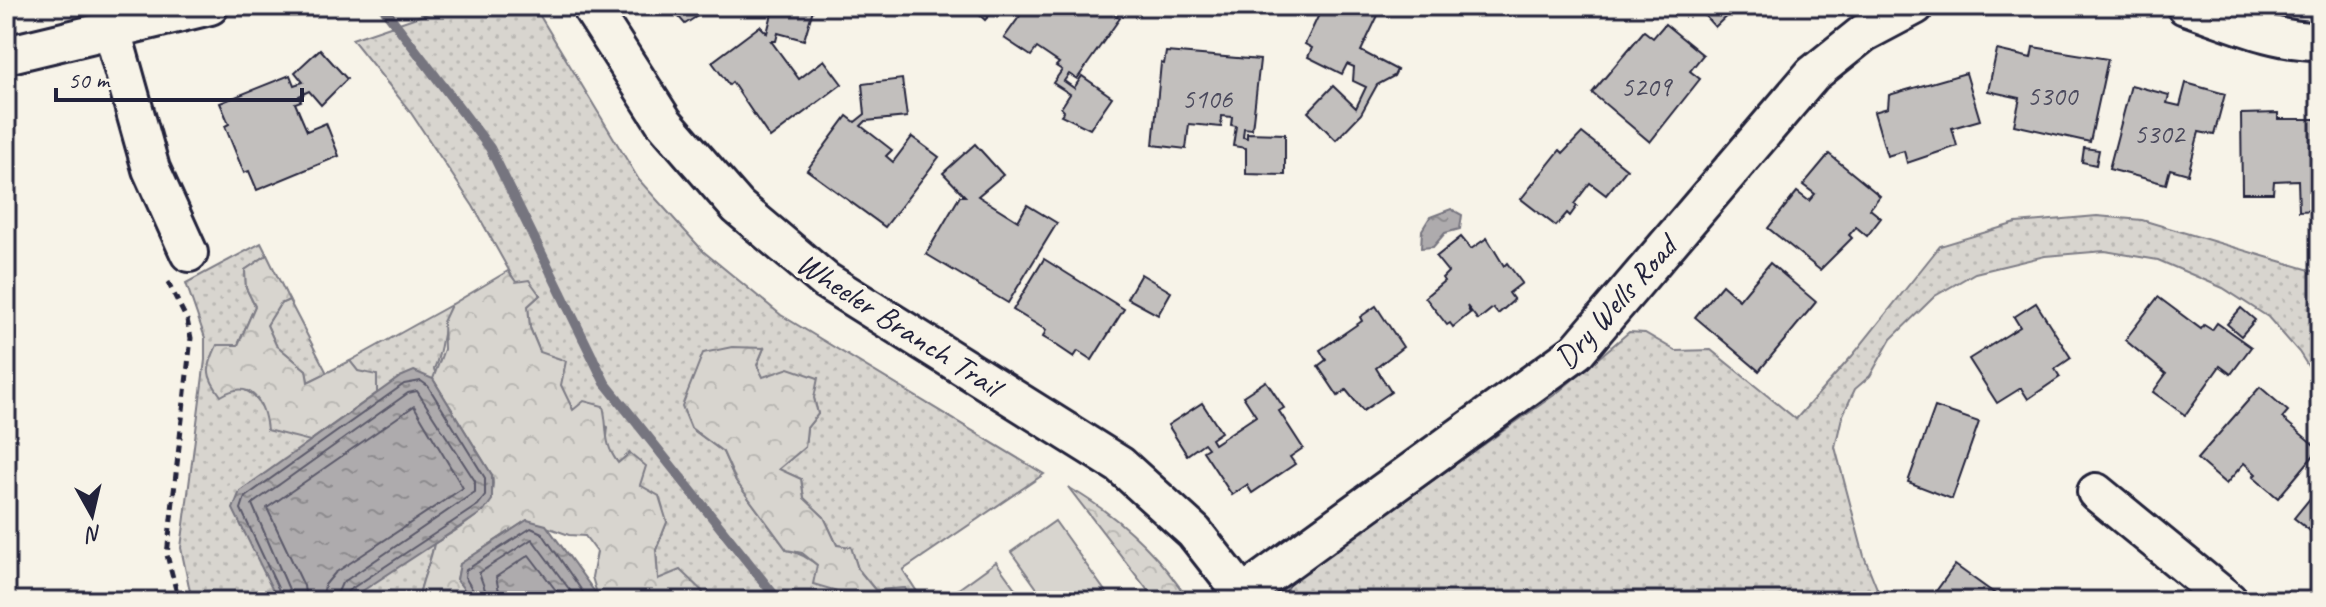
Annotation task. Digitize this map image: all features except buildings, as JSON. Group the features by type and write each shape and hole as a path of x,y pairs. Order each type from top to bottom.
{"street":[{"path":"6,55 210,6"},
{"name":"Wheeler Branch Trail","path":"590,6 664,122 738,207 778,244 826,281 1120,465 1194,532 1246,597"},
{"name":"Dry Wells Road","path":"1246,597 1576,352 1813,74 1864,33 1915,6"},
{"path":"2185,6 2267,33 2302,41 2320,41"},
{"path":"112,30 175,262"},
{"path":"2096,492 2229,601"}],"path":[{"path":"175,262 180,304 191,338 167,555 179,601"}],"green space":[{"path":"449,6 534,6 639,180 704,252 781,315 1044,474 903,570 923,601 909,601 905,588 876,591 858,569 851,548 837,545 824,517 804,498 801,479 778,469 805,447 807,428 818,414 814,398 763,378 757,365 764,348 704,353 695,377 691,428 723,452 736,481 787,550 805,557 821,569 845,601 706,601 702,591 658,580 656,550 667,522 639,485 630,453 618,463 606,446 608,427 574,411 540,352 530,328 528,306 540,295 516,283 473,206 409,110 352,39"},
{"path":"2097,216 2142,220 2320,273 2320,385 2299,352 2268,317 2223,288 2158,260 2105,251 2045,256 1975,273 1935,296 1891,339 1870,376 1855,389 1842,417 1835,447 1864,556 1882,601 1283,601 1288,586 1301,573 1557,393 1629,332 1645,333 1676,351 1711,350 1796,419 1852,356 1940,246 2016,223"},
{"path":"261,243 267,255 245,270 246,288 255,306 238,345 234,388 249,392 265,412 358,371 350,361 451,305 434,369 484,511 434,544 418,601 192,601 181,548 205,360 205,338 186,283"},
{"path":"267,255 289,300 280,304 267,325 276,345 306,370 308,382 350,361 358,371 377,375 377,393 310,441 267,430 263,410 254,395 240,390 221,396 210,377 209,366 217,345 238,345 255,306 246,288 245,270"},
{"path":"508,271 516,282 529,280 540,295 528,306 530,328 540,352 566,361 561,385 573,410 584,401 603,406 608,442 618,463 630,453 646,466 640,485 659,496 667,522 656,550 658,579 680,570 702,591 706,601 599,601 592,577 597,552 585,536 569,535 527,520 460,564 457,580 473,601 418,601 434,544 475,517 490,498 493,487 492,475 433,379 444,349 443,322 451,305"},
{"path":"289,300 327,373 308,382 306,370 276,345 267,325 280,304"},
{"path":"732,347 764,348 757,365 763,377 789,368 818,378 814,398 818,414 807,428 805,447 779,469 801,479 804,498 824,517 837,545 851,547 858,569 875,590 905,588 909,601 845,601 841,592 813,584 817,565 802,553 787,550 736,481 723,452 691,428 682,406 703,353"},
{"path":"1068,487 1135,536 1164,567 1189,601 1156,601"},
{"path":"1055,521 1112,601 1046,601 1011,552"},
{"path":"996,562 1024,601 958,601 953,593"}],"water":[{"path":"1451,209 1462,215 1460,229 1445,233 1433,247 1421,248 1422,230 1430,217"},
{"path":"414,371 433,379 492,475 492,500 484,511 347,601 278,601 233,509 240,491 400,377"},
{"path":"527,520 546,525 594,591 596,601 473,601 457,580 460,564"}],"waterway":[{"path":"382,6 490,148 605,383 779,601"}]}
